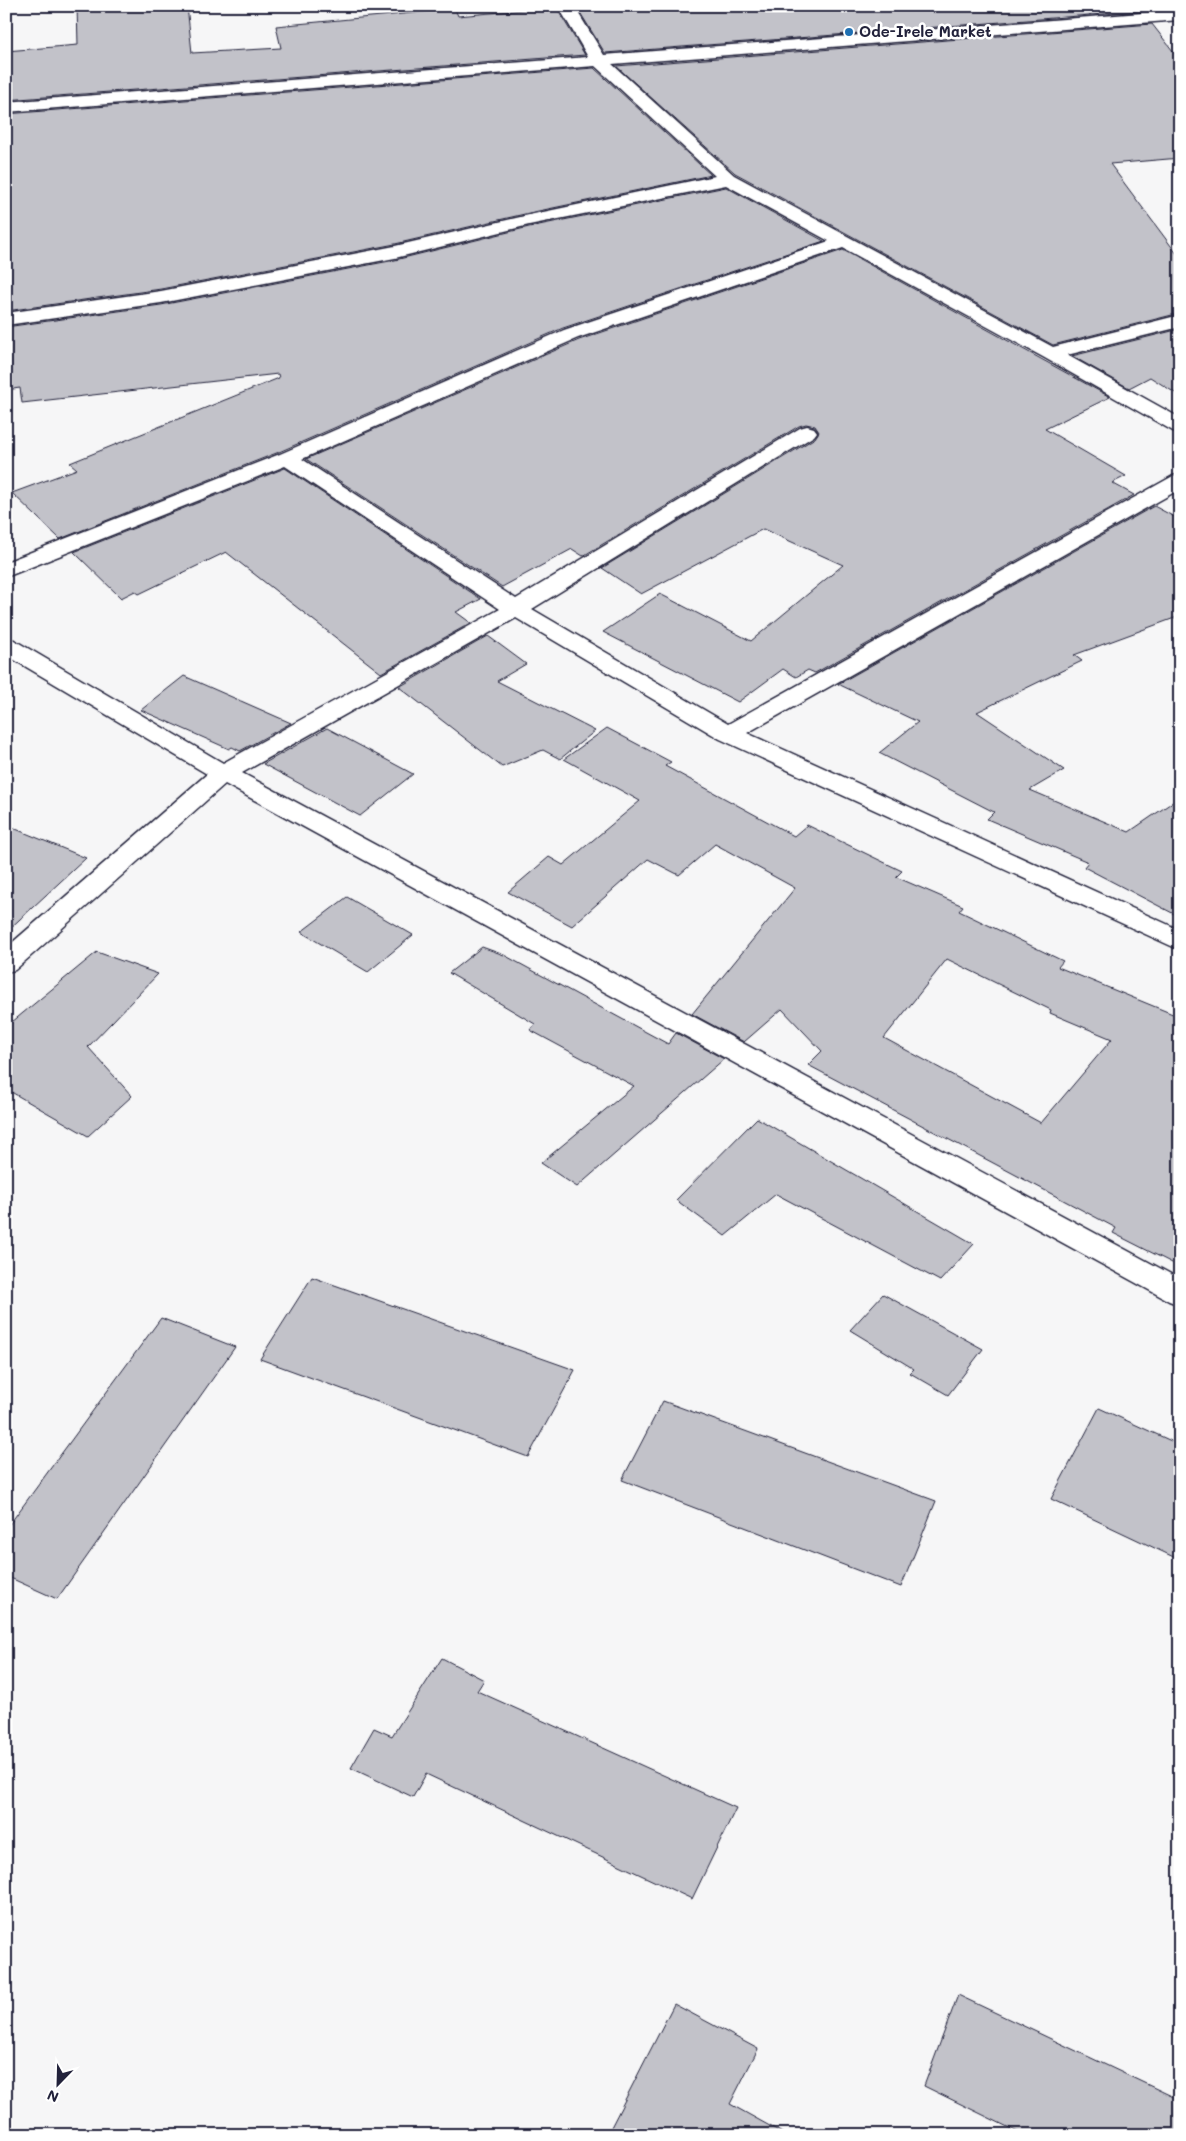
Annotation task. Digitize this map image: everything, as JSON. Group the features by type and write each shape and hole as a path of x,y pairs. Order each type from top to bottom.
{"street":[{"path":"566,6 599,61 728,179 1050,352 1180,427"},
{"path":"6,107 1180,14"},
{"path":"6,319 161,297 394,252 529,220 728,179"},
{"path":"6,570 287,458 571,334 844,242"},
{"path":"1050,352 1180,321"},
{"path":"6,962 224,773 516,609 807,432"},
{"path":"287,458 516,609 728,734 1180,941"},
{"path":"728,734 1180,480"},
{"path":"6,645 224,773 1180,1293"}],"building":[{"path":"77,6 187,6 192,53 281,48 276,26 455,9 458,16 556,7 585,55 6,100 6,51 78,45"},
{"path":"576,6 1138,6 1142,11 605,53"},
{"path":"1152,24 1180,60 1180,158 1110,164 1180,258 1180,313 1053,345 735,173 616,66"},
{"path":"594,68 711,175 529,213 395,244 161,289 6,311 6,114"},
{"path":"726,187 824,241 563,328 279,452 60,539 12,493 77,469 70,463 279,378 278,374 22,403 20,388 6,390 6,327 161,305 395,260 529,227"},
{"path":"843,250 1110,397 1045,429 1126,476 1112,483 1134,495 815,673 808,670 796,677 783,669 738,702 603,632 660,594 751,641 843,565 763,529 641,594 602,568 815,438 819,432 815,426 806,424 799,426 583,556 572,549 502,587 306,459 579,340"},
{"path":"1180,329 1180,396 1150,377 1129,388 1072,356"},
{"path":"285,468 481,599 456,612 471,623 381,673 226,552 139,594 135,591 121,598 74,552"},
{"path":"1154,506 1180,520 1180,616 1074,655 1082,661 977,712 1064,770 1030,790 1129,832 1180,797 1180,917 1084,867 1088,862 987,819 994,812 879,753 918,722 838,684"},
{"path":"488,636 526,664 497,681 595,731 560,759 543,750 502,767 399,687"},
{"path":"184,676 291,723 240,751 232,747 229,749 141,710"},
{"path":"327,728 413,774 360,816 263,764"},
{"path":"607,728 671,762 665,766 794,836 807,825 902,871 896,877 963,906 959,911 1063,961 1058,967 1180,1017 1180,1267 1113,1233 1116,1228 808,1065 822,1051 782,1009 744,1042 692,1014 795,888 715,844 679,875 648,859 572,926 508,892 549,857 563,865 640,801 564,759","holes":["947,959 1051,1010 1050,1013 1112,1039 1041,1123 884,1038"]},
{"path":"6,825 86,858 6,932"},
{"path":"347,897 413,935 368,972 301,932"},
{"path":"482,947 504,955 668,1044 676,1033 724,1059 577,1187 541,1163 634,1086 530,1030 535,1024 449,973"},
{"path":"97,952 158,974 88,1047 132,1096 88,1136 6,1089 6,1027"},
{"path":"757,1118 974,1244 940,1281 776,1194 725,1236 676,1200"},
{"path":"312,1277 575,1370 528,1457 260,1359"},
{"path":"883,1294 983,1349 948,1395 910,1373 914,1369 850,1330"},
{"path":"161,1318 235,1347 57,1599 6,1576 6,1529"},
{"path":"663,1401 936,1501 901,1587 622,1480"},
{"path":"1099,1408 1180,1445 1180,1560 1051,1499"},
{"path":"442,1658 484,1680 477,1691 736,1808 692,1899 426,1774 413,1797 351,1768 374,1728 392,1736"},
{"path":"958,1995 1180,2100 1180,2135 1024,2135 924,2086"},
{"path":"674,2004 758,2049 730,2104 786,2135 607,2135"}],"place":[{"name":"Ode-Irele Market","path":"849,32"}]}
